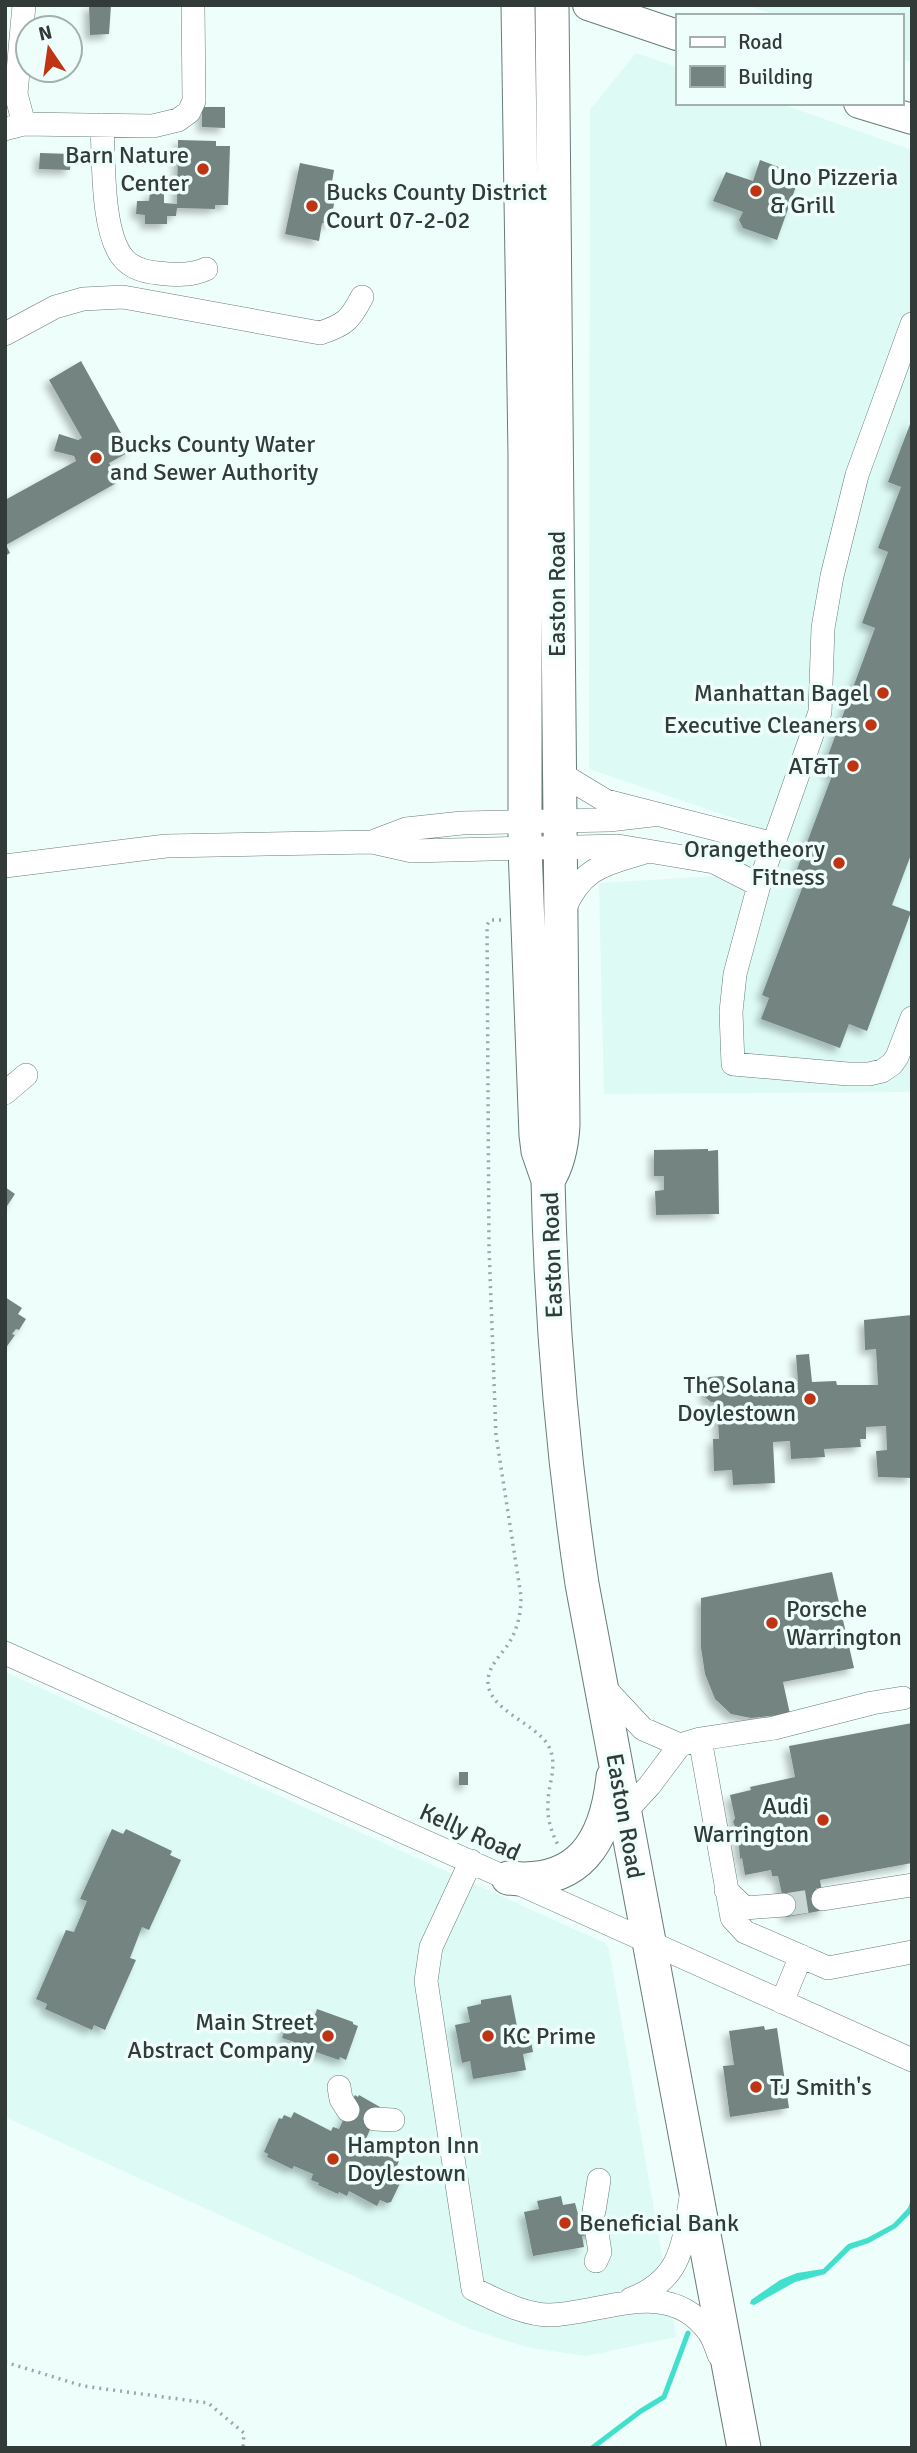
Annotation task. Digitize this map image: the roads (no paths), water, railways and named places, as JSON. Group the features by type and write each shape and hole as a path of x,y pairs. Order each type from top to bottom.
{"highway":[{"name":"Easton Road","path":"518,5 525,455 525,835 536,1135 538,1151 548,1180 558,1386 582,1584 744,2448"},
{"name":"Easton Road","path":"548,1180 555,1170 562,1144 563,1125 552,5"},
{"path":"509,1878 526,1880 552,1877 577,1863 598,1836 612,1786 615,1761"}],"main road":[{"path":"588,5 676,35"},
{"path":"866,105 912,119"}],"street":[{"path":"25,6 15,127 153,126 178,120 189,112 194,101 193,5"},
{"path":"102,125 108,219 114,243 124,259 142,271 169,275 196,274 206,269"},
{"path":"5,334 55,307 83,299 122,297 320,332 340,326 353,316 362,297"},
{"path":"912,324 857,475 832,576 823,628 820,712 759,885 735,974 731,1012 733,1064 869,1074 882,1071 892,1064 912,1018"},
{"path":"558,772 606,801 774,845"},
{"path":"559,834 609,820 652,815"},
{"path":"5,866 166,846 372,842 406,829 462,823 525,835 559,834 714,862 759,885"},
{"path":"560,919 572,891 584,877 598,867 648,852"},
{"path":"5,1093 26,1075"},
{"name":"Kelly Road","path":"5,1653 912,2060"},
{"path":"600,1684 643,1729 690,1742 774,1728 872,1703 903,1698"},
{"path":"625,1812 690,1742"},
{"path":"690,1742 732,1918 745,1932 828,1968 912,1952"},
{"path":"471,1861 430,1947 426,1981 474,2289 524,2311 549,2315 625,2302 650,2301 669,2304 685,2310 708,2330 733,2384"},
{"path":"823,1899 912,1885"},
{"path":"726,1890 746,1908 784,1905"},
{"path":"782,2002 801,1956"},
{"path":"339,2087 341,2099 348,2110"},
{"path":"596,2261 600,2252 596,2222 599,2180"},
{"path":"625,2302 646,2293 665,2279 677,2261 694,2180"}],"waterway":[{"path":"592,2448 664,2397 688,2333"}],"tunnel":[{"path":"784,1905 823,1899"}],"place":[{"name":"Barn Nature Center","path":"203,169"},
{"name":"Uno Pizzeria & Grill","path":"756,191"},
{"name":"Bucks County District Court 07-2-02","path":"312,206"},
{"name":"Bucks County Water and Sewer Authority","path":"96,458"},
{"name":"Manhattan Bagel","path":"883,693"},
{"name":"Executive Cleaners","path":"871,725"},
{"name":"AT&T","path":"853,766"},
{"name":"Orangetheory Fitness","path":"839,863"},
{"name":"The Solana Doylestown","path":"810,1399"},
{"name":"Porsche Warrington","path":"772,1623"},
{"name":"Audi Warrington","path":"823,1820"},
{"name":"Main Street Abstract Company","path":"328,2036"},
{"name":"KC Prime","path":"488,2036"},
{"name":"TJ Smith's","path":"756,2087"},
{"name":"Hampton Inn Doylestown","path":"333,2159"},
{"name":"Beneficial Bank","path":"565,2223"}]}
